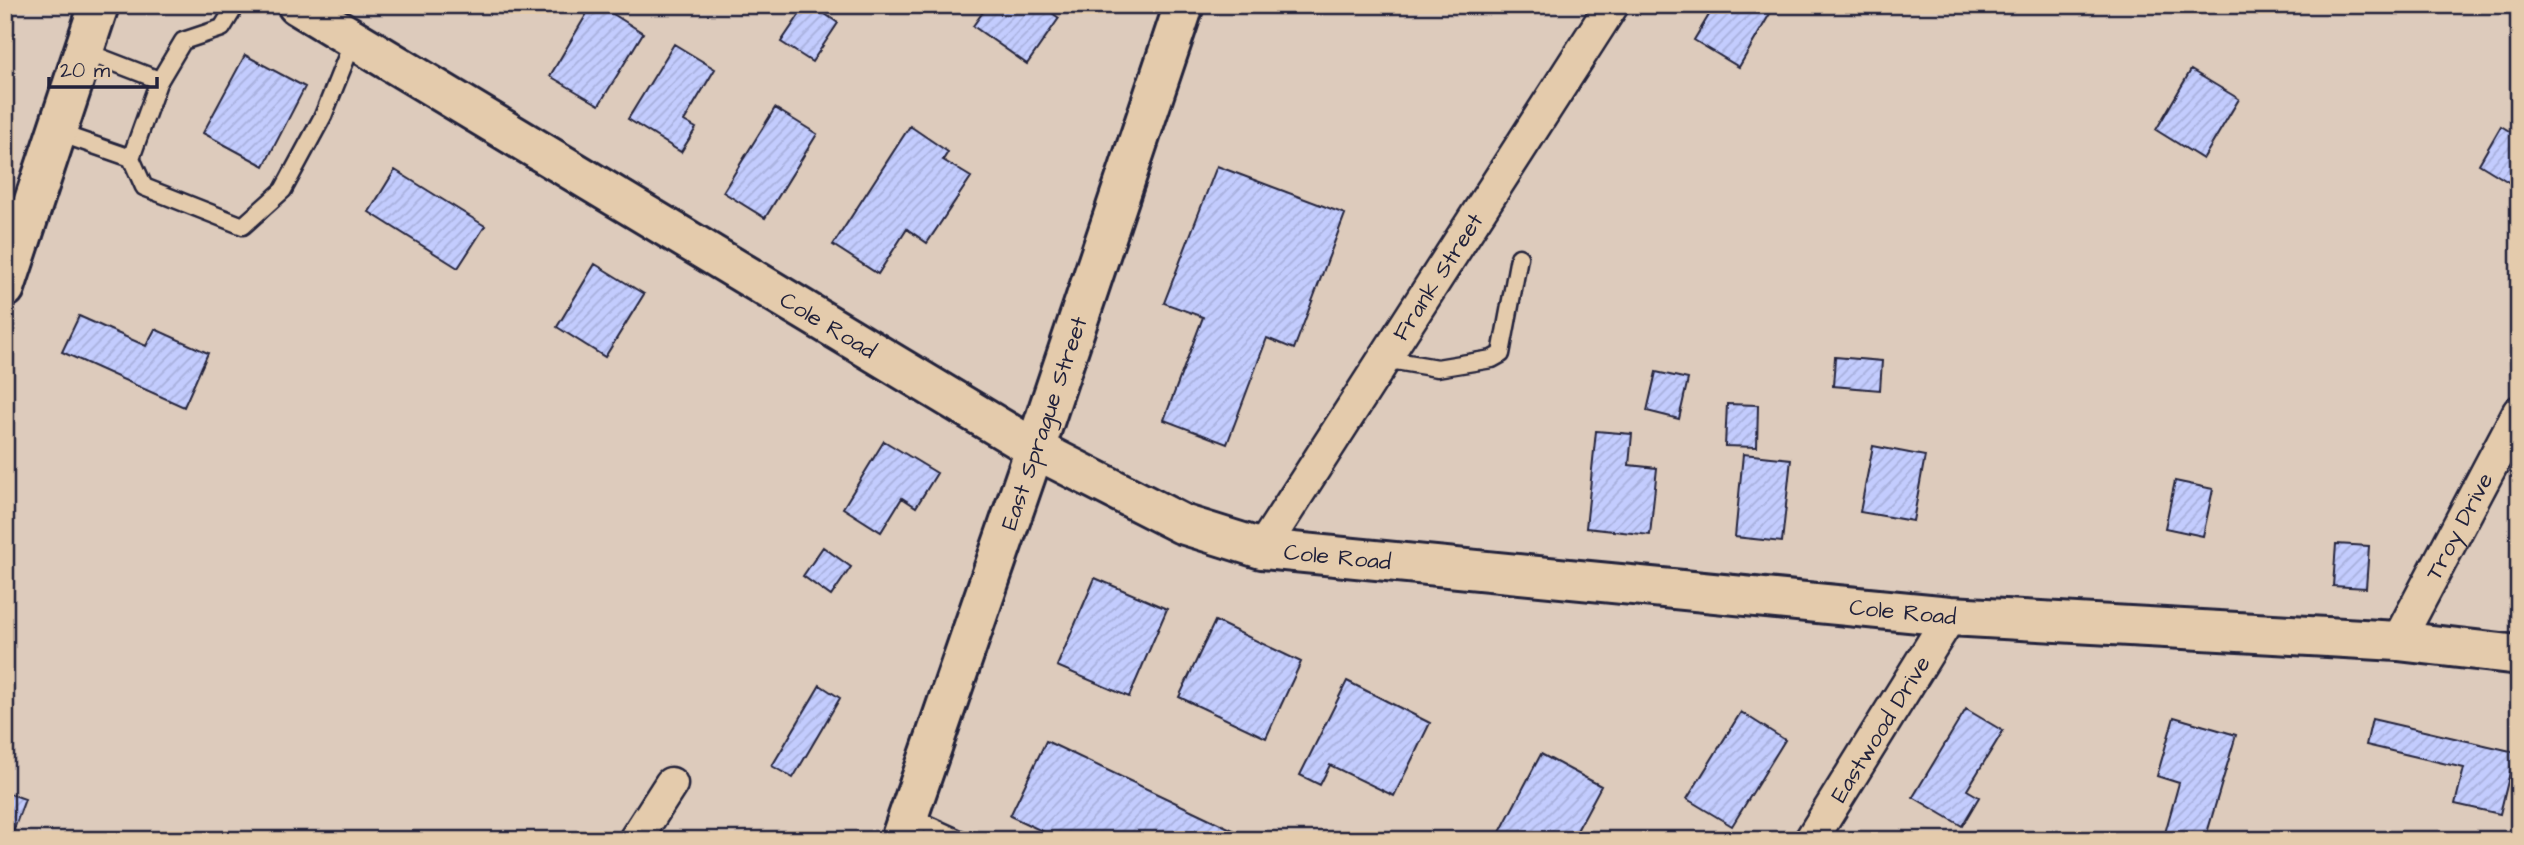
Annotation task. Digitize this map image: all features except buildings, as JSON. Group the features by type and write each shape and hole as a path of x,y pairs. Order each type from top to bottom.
{"street":[{"path":"5,289 99,5"},
{"name":"Cole Road","path":"297,5 1035,449 1182,524 1262,549 1950,616 2398,641 2519,655"},
{"name":"East Sprague Street","path":"905,828 1184,5"},
{"name":"Frank Street","path":"1262,549 1612,5"},
{"name":"Troy Drive","path":"2398,641 2519,412"},
{"name":"Eastwood Drive","path":"1811,840 1950,616"},
{"path":"635,840 671,784"}],"lane":[{"path":"236,5 222,28 183,41 158,83 131,159 144,187 243,226 283,190 323,116 354,39"},
{"path":"84,51 159,80 158,83"},
{"path":"56,132 131,159"},
{"path":"1384,359 1437,368 1492,359 1501,354 1518,257"},
{"path":"905,828 962,840"}]}
